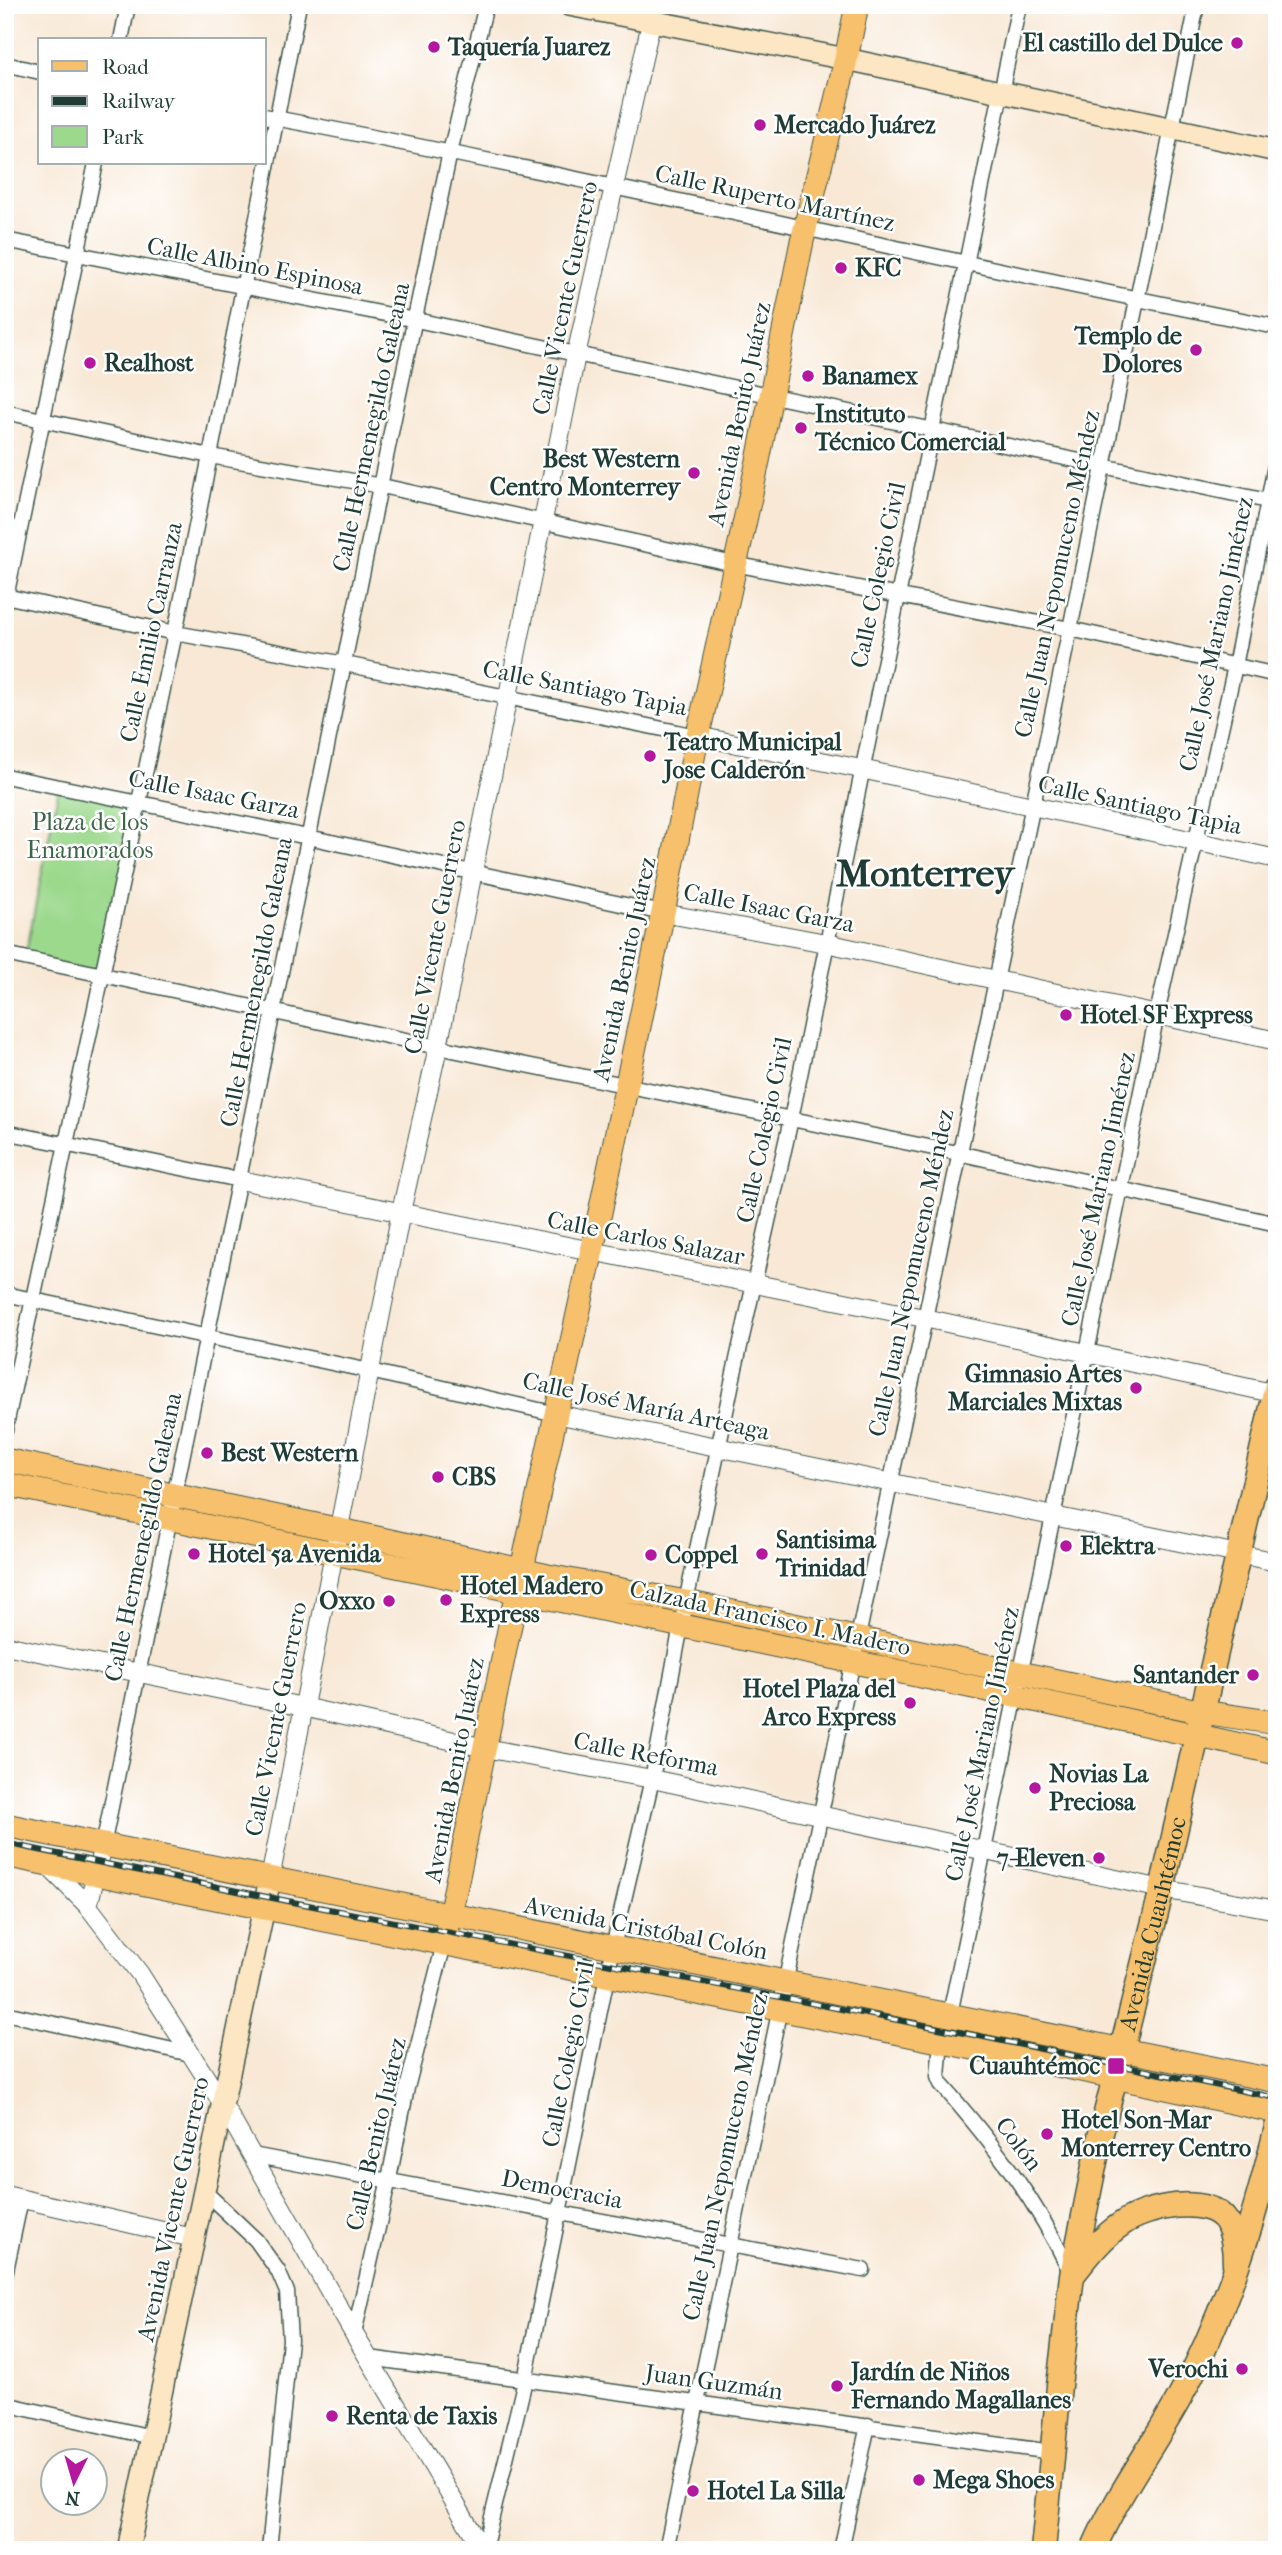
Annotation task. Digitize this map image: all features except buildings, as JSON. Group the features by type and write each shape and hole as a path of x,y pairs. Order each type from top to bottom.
{"highway":[{"name":"Avenida Cuauhtémoc","path":"1043,2550 1072,2275 1100,2137 1162,1889 1276,1391"},
{"path":"1093,2550 1116,2503 1188,2381 1236,2272 1277,2127"},
{"path":"1072,2275 1100,2242 1125,2221 1158,2208 1192,2205 1219,2213 1227,2222 1233,2241 1236,2272"}],"main road":[{"path":"569,5 654,14 846,59 1277,152"},
{"name":"Avenida Benito Juárez","path":"444,1944 519,1582 592,1252 697,736 805,227 857,5"},
{"name":"Calzada Francisco I. Madero","path":"5,1460 333,1552 519,1582 686,1602 858,1639 1018,1685"},
{"name":"Calzada Francisco I. Madero","path":"5,1485 338,1529 681,1626 854,1663 1018,1685 1201,1723 1277,1753"},
{"name":"Calzada Francisco I. Madero","path":"1201,1723 1277,1723"},
{"name":"Avenida Cristóbal Colón","path":"5,1825 451,1917 613,1947 1277,2081"},
{"path":"5,1855 264,1909 940,2041 1277,2112"},
{"name":"Avenida Vicente Guerrero","path":"128,2550 270,1879"}],"street":[{"path":"121,38 128,5"},
{"name":"Calle Emilio Carranza","path":"266,150 271,118 299,5"},
{"name":"Calle Hermenegildo Galeana","path":"103,1846 450,152 486,5"},
{"name":"Calle Colegio Civil","path":"483,2550 525,2380 613,1947 652,1779 681,1626 791,1119 1019,5"},
{"name":"Calle Juan Nepomuceno Méndez","path":"666,2550 1070,629 1197,5"},
{"name":"Calle Vicente Guerrero","path":"270,1879 401,1212 438,1047 576,355 654,14"},
{"path":"5,64 38,72"},
{"name":"Calle Ruperto Martínez","path":"271,118 450,152 614,189 1277,327"},
{"path":"6,598 96,164"},
{"name":"Calle Emilio Carranza","path":"5,1430 175,633 245,287 264,164"},
{"name":"Calle Albino Espinosa","path":"5,240 416,320 1272,502"},
{"path":"5,412 210,456 382,486 734,564 1070,629 1277,675"},
{"name":"Calle José Mariano Jiménez","path":"950,2014 1157,1014 1272,502 1277,456"},
{"name":"Calle Santiago Tapia","path":"6,598 861,769 1277,859"},
{"name":"Calle Isaac Garza","path":"5,776 663,913 825,943 1277,1041"},
{"path":"5,954 438,1047 958,1153 1277,1224"},
{"name":"Calle Carlos Salazar","path":"5,1132 1276,1391"},
{"name":"Calle José María Arteaga","path":"5,1294 370,1371 556,1414 1277,1562"},
{"name":"Calle Reforma","path":"5,1645 485,1748 652,1779 1162,1889 1277,1910"},
{"path":"88,1906 103,1846"},
{"path":"45,1863 88,1906 140,1974 222,2103 354,2334 483,2550"},
{"name":"Calle Benito Juárez","path":"354,2334 407,2088 444,1944"},
{"path":"5,2013 191,2054"},
{"name":"Colón","path":"940,2041 938,2069 941,2084 988,2138 1023,2187 1055,2238 1072,2275"},
{"name":"Democracia","path":"252,2155 863,2270"},
{"path":"203,2190 256,2240 278,2271 287,2292 290,2340 269,2550"},
{"path":"6,2269 13,2197 193,2238"},
{"name":"Juan Guzmán","path":"369,2358 1052,2452"},
{"path":"5,2404 152,2437"},
{"path":"841,2550 868,2426"}],"green space":[{"name":"Plaza de los Enamorados","path":"59,786 139,804 102,975 25,958"}],"railway":[{"path":"5,1843 974,2035 1277,2098"}],"place":[{"name":"El castillo del Dulce","path":"1237,43"},
{"name":"Taquería Juarez","path":"434,47"},
{"name":"Mercado Juárez","path":"760,125"},
{"name":"KFC","path":"841,268"},
{"name":"Templo de Dolores","path":"1196,350"},
{"name":"Realhost","path":"90,363"},
{"name":"Banamex","path":"808,376"},
{"name":"Instituto Técnico Comercial","path":"801,428"},
{"name":"Best Western Centro Monterrey","path":"694,473"},
{"name":"Teatro Municipal Jose Calderón","path":"650,756"},
{"name":"Hotel SF Express","path":"1066,1015"},
{"name":"Gimnasio Artes Marciales Mixtas","path":"1136,1388"},
{"name":"Best Western","path":"207,1453"},
{"name":"CBS","path":"438,1477"},
{"name":"Elektra","path":"1066,1546"},
{"name":"Hotel 5a Avenida","path":"194,1554"},
{"name":"Santisima Trinidad","path":"762,1554"},
{"name":"Coppel","path":"651,1555"},
{"name":"Hotel Madero Express","path":"446,1600"},
{"name":"Oxxo","path":"389,1601"},
{"name":"Santander","path":"1253,1675"},
{"name":"Hotel Plaza del Arco Express","path":"910,1703"},
{"name":"Novias La Preciosa","path":"1035,1788"},
{"name":"7-Eleven","path":"1099,1858"},
{"name":"Cuauhtémoc","path":"1116,2066"},
{"name":"Hotel Son-Mar Monterrey Centro","path":"1047,2134"},
{"name":"Verochi","path":"1242,2369"},
{"name":"Jardín de Niños Fernando Magallanes","path":"837,2386"},
{"name":"Renta de Taxis","path":"332,2416"},
{"name":"Mega Shoes","path":"919,2480"},
{"name":"Hotel La Silla","path":"693,2491"}],"district":[{"name":"Monterrey","path":"925,873"}]}
